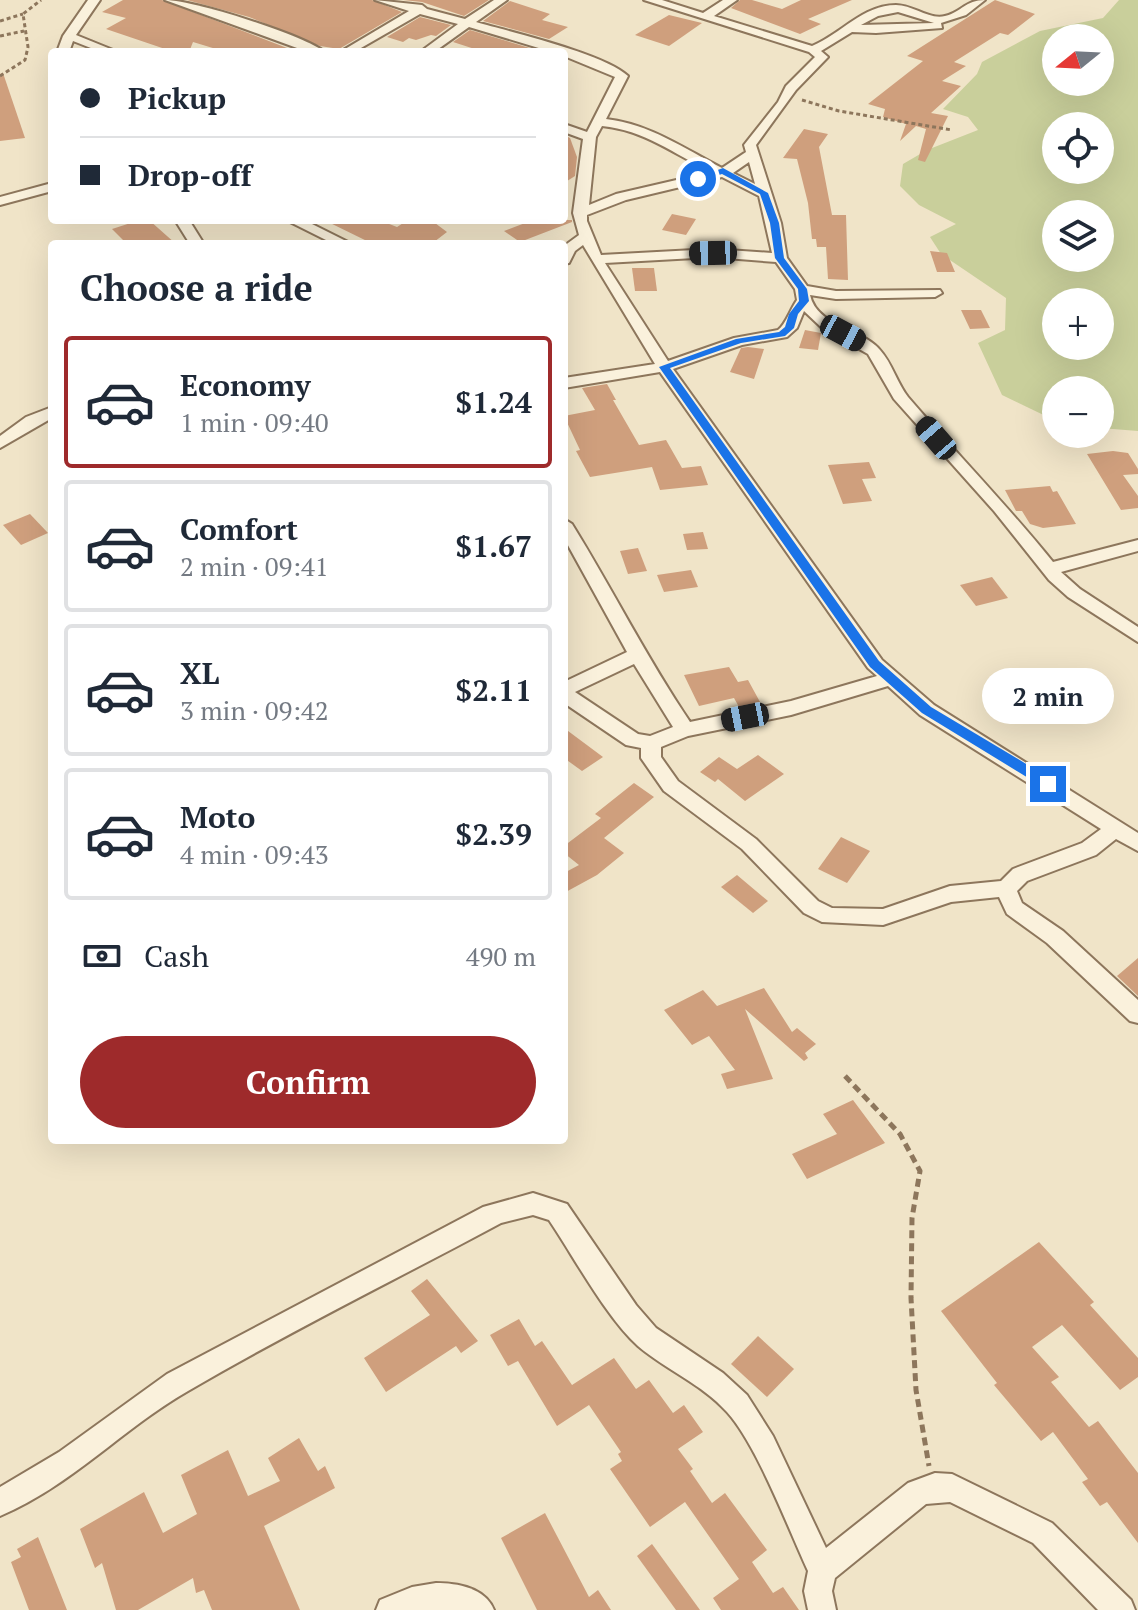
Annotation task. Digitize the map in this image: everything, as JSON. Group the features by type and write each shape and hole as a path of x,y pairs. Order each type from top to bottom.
{"street":[{"path":"64,48 69,36 94,0"},
{"path":"171,0 236,20 309,48"},
{"path":"381,0 468,22 551,48"},
{"path":"353,48 436,0"},
{"path":"432,48 501,0"},
{"path":"650,0 813,50 822,57 790,89 788,96 754,135 750,145 774,223 780,258 803,295 827,325 874,351 899,396 1000,507 1050,569 1074,593 1138,636"},
{"path":"707,15 731,0"},
{"path":"851,28 883,30 939,26 970,10 979,0"},
{"path":"813,50 875,13 892,8 949,21"},
{"path":"69,36 101,48"},
{"path":"568,53 619,72 622,80 590,137 578,221 568,251"},
{"path":"599,122 644,130 674,149 764,193"},
{"path":"568,129 590,137"},
{"path":"578,221 618,197 683,184 723,171 745,161 751,154"},
{"path":"0,201 48,188"},
{"path":"578,221 596,259 664,367 875,664 927,710 1138,843"},
{"path":"302,224 336,240"},
{"path":"596,259 713,253 780,258"},
{"path":"803,295 935,293"},
{"path":"568,382 664,367 739,341 782,334 790,328 803,295"},
{"path":"0,443 32,420 48,414"},
{"path":"568,531 607,595 636,655 685,730"},
{"path":"1050,569 1138,545"},
{"path":"568,690 636,655"},
{"path":"568,695 633,740 651,743 685,730 791,708 890,679"},
{"path":"651,743 651,758 671,786 749,844 811,907 830,916 883,917 950,894 990,888 1006,889 1020,875 1089,849 1114,830"},
{"path":"1006,889 1014,908 1055,937 1138,1014"},
{"path":"0,1502 89,1449 131,1414 176,1383 492,1215 526,1202 545,1203 558,1212 627,1314 647,1337 714,1382 738,1404 763,1446 822,1570 818,1591 822,1610"},
{"path":"822,1570 918,1493 935,1487 952,1488 1048,1536 1121,1610"},
{"path":"390,1610 423,1598 449,1597 472,1603 480,1610"}],"path":[{"path":"0,21 23,14 41,0"},
{"path":"0,76 25,60 28,47 23,14"},
{"path":"0,36 24,31"},
{"path":"788,96 839,111 952,130"},
{"path":"845,1076 900,1134 920,1171 912,1218 916,1390 935,1487"}],"green space":[{"path":"1119,0 1138,0 1138,431 1114,429 1114,376 1042,376 1042,414 1002,395 978,343 1005,330 1006,298 941,254 930,237 956,224 919,205 900,186 903,164 927,150 978,130 968,117 943,109 977,74 982,62 1040,31 1042,96 1114,96 1114,24 1074,24 1103,18"}],"building":[{"path":"123,0 162,0 287,48 213,48 193,42 191,48 162,48 106,29 126,18 102,12"},
{"path":"187,0 372,0 402,12 341,48 320,46 249,17"},
{"path":"403,0 489,0 464,16 422,2"},
{"path":"740,0 752,0 782,9 801,0 852,0 808,19 821,24 800,34 731,8"},
{"path":"995,0 1035,14 1008,35 1000,33 954,62 966,66 942,81 961,86 931,113 948,116 925,162 918,160 926,129 916,126 900,141 906,124 883,117 885,109 868,104 923,61 907,56"},
{"path":"510,1 550,14 542,20 568,27 549,39 483,21"},
{"path":"669,15 702,23 669,46 635,35"},
{"path":"420,17 451,25 436,36 416,40 409,38 403,42 387,37"},
{"path":"470,30 530,48 472,48 453,42"},
{"path":"3,73 25,138 0,141 0,74"},
{"path":"804,129 828,134 819,147 832,215 846,215 848,280 828,279 826,247 817,247 816,239 812,239 808,203 797,159 783,158"},
{"path":"568,137 577,157 575,176 568,180"},
{"path":"672,214 696,219 686,235 662,230"},
{"path":"128,224 154,224 172,240 123,240 112,229"},
{"path":"332,224 389,224 397,227 402,224 436,224 447,232 437,240 365,240"},
{"path":"522,224 567,224 525,240 517,240 504,231"},
{"path":"930,251 947,253 955,272 937,272"},
{"path":"632,268 654,268 657,291 635,291"},
{"path":"961,310 981,310 990,328 970,329"},
{"path":"805,330 821,333 818,350 799,348"},
{"path":"741,348 764,349 754,379 730,372"},
{"path":"607,384 639,445 666,440 682,468 701,466 708,485 660,490 652,467 590,477 576,451 580,450 568,424 568,415 595,410 582,388"},
{"path":"1128,453 1138,469 1138,474 1123,475 1138,496 1138,508 1121,510 1087,454"},
{"path":"869,462 876,478 862,479 872,501 843,504 828,465"},
{"path":"1050,486 1053,492 1057,491 1076,524 1043,528 1030,524 1022,511 1016,511 1005,490"},
{"path":"30,514 48,533 21,545 3,525"},
{"path":"703,532 708,549 687,550 683,534"},
{"path":"638,548 647,571 628,574 620,551"},
{"path":"691,570 698,587 664,592 657,575"},
{"path":"992,577 1008,598 976,606 960,585"},
{"path":"729,667 738,682 748,680 760,702 739,707 734,698 699,706 684,675"},
{"path":"568,731 603,757 582,771 568,761"},
{"path":"758,755 784,774 745,801 718,779 715,782 700,772 719,757 737,769"},
{"path":"634,783 654,797 604,838 624,853 597,875 568,891 568,871 579,865 568,856 568,843 601,818 595,814"},
{"path":"841,837 870,851 847,883 818,869"},
{"path":"737,875 768,901 753,913 721,887"},
{"path":"1138,958 1138,996 1117,976"},
{"path":"764,988 792,1032 797,1028 816,1044 805,1053 808,1058 804,1061 745,1009 773,1079 727,1089 721,1074 735,1070 709,1036 692,1045 664,1010 703,990 717,1006"},
{"path":"853,1100 885,1143 807,1179 792,1154 837,1134 823,1114"},
{"path":"1039,1242 1094,1302 1090,1305 1138,1358 1138,1377 1120,1390 1062,1325 1032,1347 1059,1377 1051,1382 1089,1427 1098,1421 1138,1473 1138,1543 1107,1502 1100,1506 1082,1482 1088,1479 1053,1432 1041,1441 994,1385 997,1383 941,1311"},
{"path":"427,1279 478,1341 461,1353 456,1346 386,1392 364,1358 430,1315 411,1291"},
{"path":"519,1319 535,1346 542,1341 572,1385 614,1358 636,1389 649,1380 673,1413 684,1405 703,1432 678,1449 693,1469 690,1471 712,1503 725,1493 767,1550 752,1562 773,1593 783,1587 799,1610 721,1610 713,1598 739,1579 685,1502 650,1527 610,1469 622,1461 618,1454 621,1452 589,1405 557,1426 518,1361 508,1366 490,1335"},
{"path":"758,1336 794,1369 767,1397 731,1364"},
{"path":"299,1438 318,1471 325,1466 335,1488 264,1526 300,1610 212,1610 204,1590 196,1593 193,1578 138,1610 116,1610 102,1563 95,1568 80,1529 144,1492 163,1533 197,1514 181,1475 228,1450 248,1496 280,1481 268,1458"},
{"path":"545,1513 589,1597 598,1590 611,1610 537,1610 501,1538"},
{"path":"38,1537 67,1610 29,1610 11,1562 21,1557 17,1549"},
{"path":"652,1544 700,1610 676,1610 637,1556"}],"route":[{"path":"698,179 723,171 764,193 774,223 780,258 802,289 804,301 794,314 792,325 782,334 739,341 664,367 875,664 927,710 1048,784"}]}
